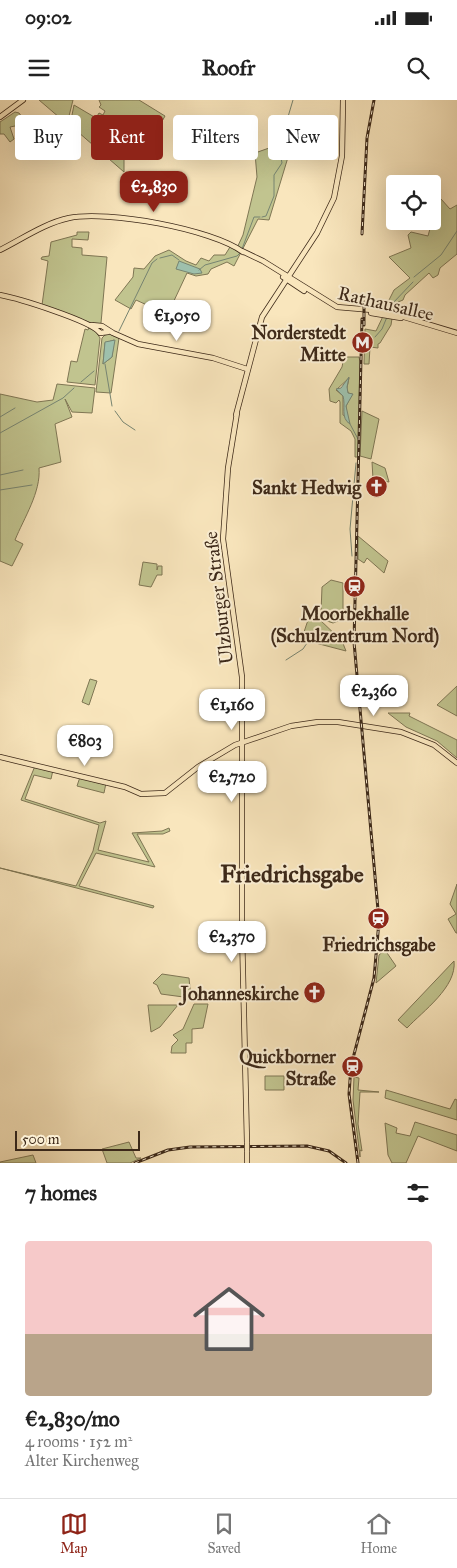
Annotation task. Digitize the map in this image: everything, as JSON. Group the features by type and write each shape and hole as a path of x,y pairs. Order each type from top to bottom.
{"main road":[{"path":"0,117 23,100"},
{"name":"Ulzburger Straße","path":"247,1163 242,971 241,663 223,540 228,468 246,371 262,317 317,233 335,192 342,156 343,100"},
{"name":"Rathausallee","path":"0,250 57,222 88,216 183,228 198,232 233,247 275,269 336,310 384,313 457,334"},
{"path":"0,295 25,301 99,328 100,333 104,330 142,344 220,360 246,371"},
{"path":"0,757 125,787 141,794 152,795 170,790 198,767 242,743 300,724 338,722 394,730 428,743 457,764"}],"green space":[{"path":"39,100 73,100 69,115 56,115"},
{"path":"99,100 139,100 165,116 163,120 163,115 103,115 105,111 99,107 101,105"},
{"path":"74,105 91,115 91,143 81,135 81,115 72,115"},
{"path":"15,112 21,115 15,115 15,126 10,127 14,139 10,142 4,134 0,134 0,122"},
{"path":"268,148 268,160 287,160 269,220 258,219 234,266 227,262 211,269 208,274 196,276 187,273 172,305 177,307 175,311 162,305 160,307 147,305 136,300 131,309 115,300 133,277 134,268 144,269 155,256 169,250 196,265 201,258 209,261 214,255 225,255 230,247 236,250 243,235 257,177 256,160 258,160 258,152"},
{"path":"110,160 124,160 124,172"},
{"path":"441,199 450,209 457,205 457,254 440,268 438,275 433,278 429,273 405,295 403,300 398,302 397,310 393,312 391,325 378,344 378,348 370,347 369,364 364,364 365,329 376,331 386,310 376,306 377,301 388,302 394,290 410,278 389,257 411,248 408,235 411,232 428,236 430,230 441,230"},
{"path":"77,232 89,232 88,240 72,239 72,247 82,248 82,255 107,257 101,323 97,325 42,305 48,261 41,259 42,257 49,256 51,242 77,235"},
{"path":"89,327 95,330 100,338 95,385 67,382 71,361 77,362 85,329 88,330"},
{"path":"109,334 119,338 111,393 96,392 102,338","holes":["114,340 112,357 103,364 105,343"]},
{"path":"344,357 359,357 358,457 355,457 355,439 351,431 340,423 339,400 336,403 330,401 329,389 342,367","holes":["349,378 348,393 352,394 346,406 347,417 343,415 343,396 336,390"]},
{"path":"57,384 95,388 92,413 72,412 65,399 72,417 55,424 61,462 39,468 35,496 15,540 23,544 12,566 0,561 0,394 37,402 53,400"},
{"path":"362,411 379,419 371,459 360,456"},
{"path":"372,462 385,468 389,482 373,479"},
{"path":"358,536 388,561 384,573 367,558 364,563 358,559"},
{"path":"143,562 157,564 157,570 158,566 162,566 162,575 157,575 151,587 139,585"},
{"path":"331,580 343,583 343,619 333,623 324,620 321,613 322,587"},
{"path":"310,614 313,618 318,618 342,641 346,651 308,641 303,635"},
{"path":"90,679 97,681 89,705 82,702"},
{"path":"457,686 457,716 437,705"},
{"path":"388,713 410,713 409,716 457,740 457,758 437,741 406,727"},
{"path":"35,766 53,770 51,779 34,775 25,799 100,823 106,821 98,850 149,862 132,833 162,831 169,828 170,831 163,834 137,834 155,867 96,853 79,886 154,906 153,908 0,868 76,886 93,851 99,825 21,800"},
{"path":"80,777 106,783 104,793 77,786"},
{"path":"457,884 456,933 448,919 456,914 450,904"},
{"path":"385,950 396,966 376,983 379,955"},
{"path":"454,961 453,971 445,989 407,1028 398,1020"},
{"path":"162,974 189,978 191,998 161,994 157,985 153,983"},
{"path":"194,1004 208,1004 203,1028 192,1029 192,1043 186,1043 186,1053 171,1053 172,1046 178,1040 173,1035 183,1029"},
{"path":"148,1005 178,1005 160,1027 151,1032"},
{"path":"265,1076 284,1076 284,1090 265,1090"},
{"path":"354,1077 359,1078 358,1090 379,1092 360,1092 358,1124 362,1151 360,1150 360,1157 353,1100"},
{"path":"386,1090 450,1109 455,1099 457,1100 457,1120 385,1098"},
{"path":"415,1122 457,1135 457,1151 418,1136 406,1163 392,1163 388,1155 385,1123 397,1128 396,1133 410,1136"},
{"path":"129,1142 136,1158 141,1158 130,1163 107,1163 102,1149"},
{"path":"33,1155 36,1163 0,1163 0,1162"}],"shaded area":[{"path":"179,261 200,269 202,273 194,274 176,269"},
{"path":"115,340 112,357 103,364 105,342"},
{"path":"349,377 348,393 353,394 346,406 350,424 344,415 343,396 336,389 341,388"}],"waterway":[{"path":"262,217 266,216 274,196 274,175 282,163 279,147 293,100"},
{"path":"242,249 254,217 260,217"},
{"path":"414,277 441,255 457,231"},
{"path":"199,270 205,265 237,256 240,253"},
{"path":"160,258 172,255 179,260"},
{"path":"119,331 152,263 157,259"},
{"path":"390,312 392,304 413,282"},
{"path":"375,337 382,329 387,317"},
{"path":"105,364 112,406"},
{"path":"81,382 94,371"},
{"path":"0,433 63,398 74,388"},
{"path":"0,417 15,408"},
{"path":"115,411 123,422 135,430"},
{"path":"350,424 358,439"},
{"path":"352,556 350,529 356,463"},
{"path":"0,475 23,470"},
{"path":"0,490 32,485"},
{"path":"286,660 303,649 307,643"}],"railway":[{"path":"362,234 367,138 374,100"},
{"path":"364,302 364,325"},
{"path":"358,1163 349,1094 351,1066 374,978 379,921 354,642 362,319"},
{"path":"135,1163 168,1150 190,1147 307,1146 329,1151 346,1163"}],"place":[{"name":"Norderstedt Mitte","path":"362,343"},
{"name":"Sankt Hedwig","path":"377,487"},
{"name":"Moorbekhalle (Schulzentrum Nord)","path":"355,587"},
{"name":"Friedrichsgabe","path":"379,918"},
{"name":"Johanneskirche","path":"315,993"},
{"name":"Quickborner Straße","path":"352,1067"}],"district":[{"name":"Friedrichsgabe","path":"292,874"}]}
